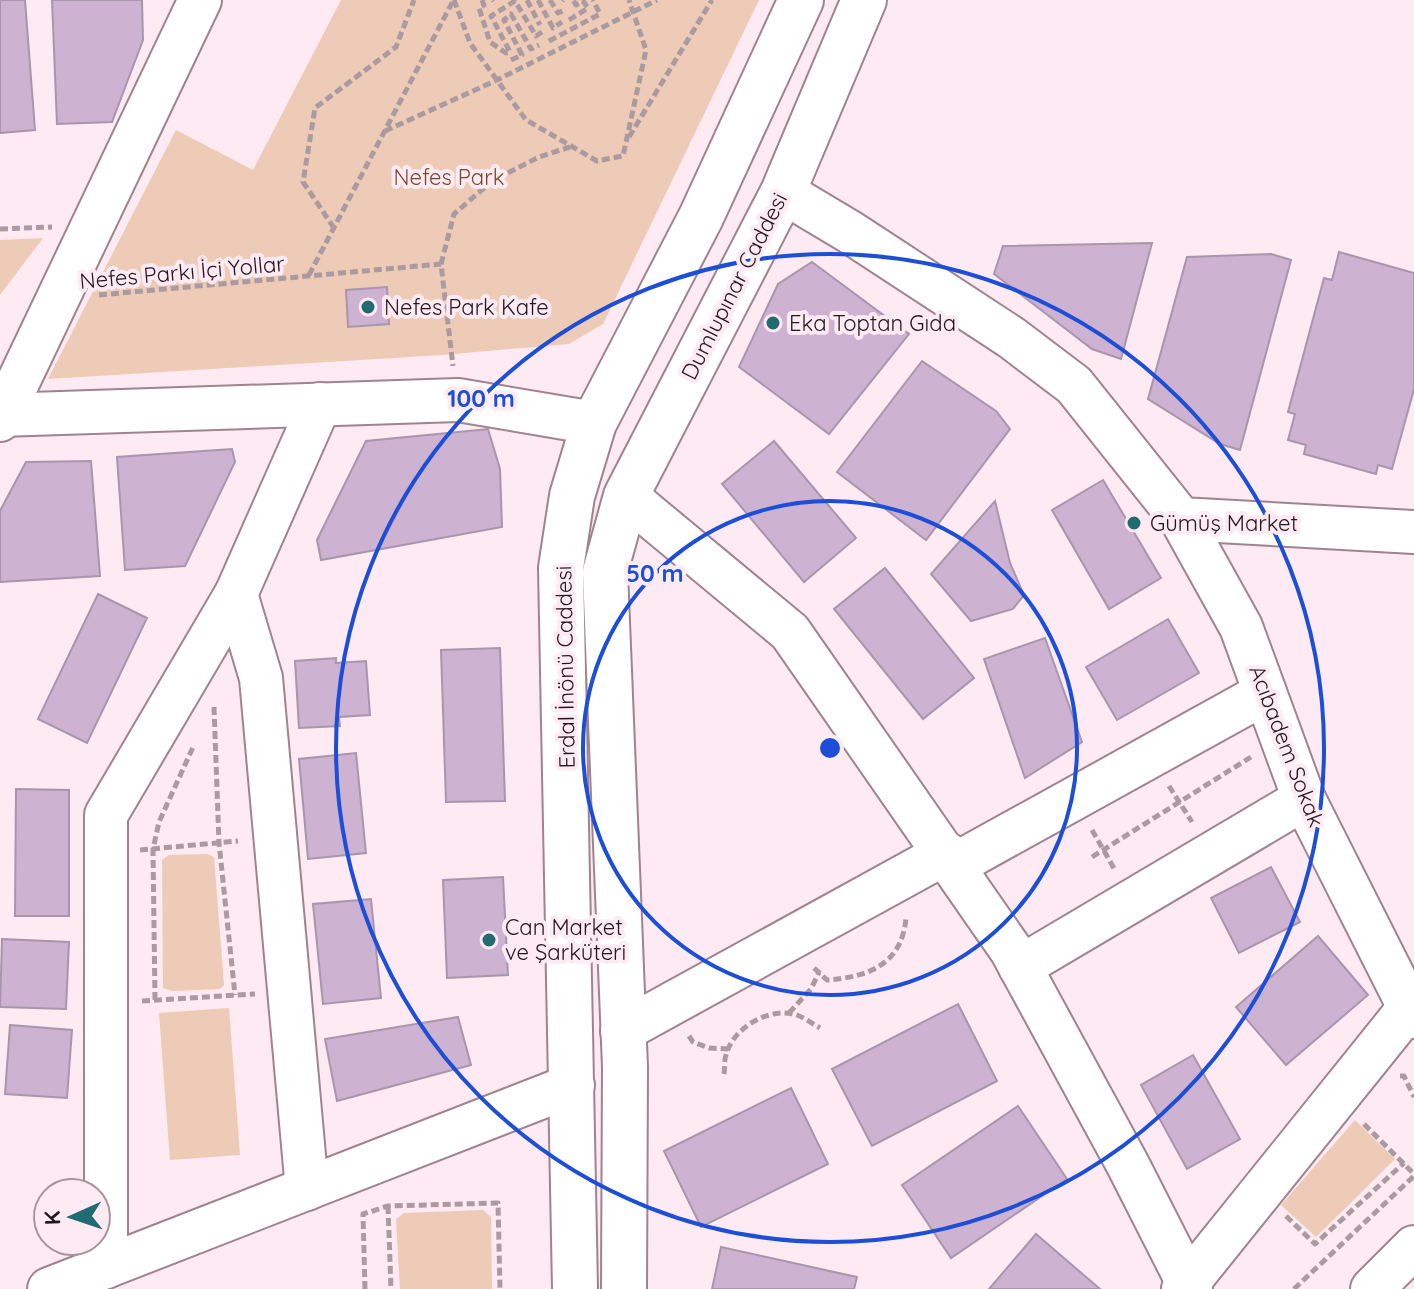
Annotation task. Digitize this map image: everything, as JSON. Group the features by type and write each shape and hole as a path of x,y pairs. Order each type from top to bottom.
{"main road":[{"name":"Erdal İnönü Caddesi","path":"575,1289 561,568 572,496 594,423 701,217 801,0"},
{"name":"Dumlupınar Caddesi","path":"605,572 626,496 783,192 864,0"},
{"name":"Erdal İnönü Caddesi","path":"605,572 625,1067 624,1289"}],"street":[{"path":"200,0 1,416 458,400 594,423"},
{"name":"Acıbadem Sokak","path":"783,192 1012,338 1074,385 1181,519 1241,627 1304,799 1412,1012"},
{"path":"106,1267 106,815 236,594 320,404"},
{"path":"626,496 790,632 950,859 1020,967 1187,1287 1412,1012"},
{"path":"1181,519 1414,532"},
{"path":"236,594 261,678 307,1189"},
{"path":"622,1031 1265,693"},
{"path":"1020,967 1304,799"},
{"path":"49,1289 573,1085"},
{"path":"1372,1289 1414,1247"}],"path":[{"path":"334,228 303,182 315,108 396,47 414,0"},
{"name":"Nefes Parkı İçi Yollar","path":"308,276 454,0"},
{"name":"Nefes Parkı İçi Yollar","path":"454,0 470,43 526,120 597,161 623,156 626,141 712,0"},
{"path":"482,0 484,5 479,8 490,42 506,53 510,52 491,16 515,1 536,36 542,32"},
{"path":"527,0 540,25"},
{"path":"538,0 553,28 562,22"},
{"path":"550,0 558,13 565,10"},
{"path":"569,20 588,8 583,1 576,5 573,0"},
{"path":"549,41 600,14 593,0"},
{"path":"626,141 646,50 629,0"},
{"path":"384,132 657,0"},
{"path":"535,16 544,12"},
{"path":"511,60 522,55 504,20 511,14 531,49 539,45"},
{"path":"458,400 441,264 454,214 492,181 539,157 571,146"},
{"path":"0,229 93,226"},
{"name":"Nefes Parkı İçi Yollar","path":"58,299 441,264"},
{"path":"208,715 214,701 219,843 235,995"},
{"path":"155,1000 153,849 159,822 195,742"},
{"path":"1249,745 1260,766"},
{"path":"1092,857 1255,755"},
{"path":"1166,782 1194,825"},
{"path":"1091,828 1117,873"},
{"path":"127,851 247,840"},
{"path":"805,962 827,980 858,977 878,968 895,953 904,934 907,905"},
{"path":"788,1014 811,989 819,972"},
{"path":"141,1001 260,994"},
{"path":"724,1074 728,1049 746,1026 761,1017 796,1014 820,1028"},
{"path":"685,1029 693,1042 709,1048 728,1049"},
{"path":"1294,1289 1414,1175 1364,1123"},
{"path":"1284,1215 1315,1244 1404,1163"},
{"path":"365,1289 363,1214 388,1206 498,1203 500,1289"},
{"path":"388,1206 391,1289"}],"green space":[{"name":"Nefes Park","path":"341,0 759,0 603,324 569,344 442,355 48,379 176,130 253,170"},
{"path":"43,238 0,295 0,240"},
{"path":"207,854 214,857 224,985 220,989 172,991 163,988 162,860 169,855"},
{"path":"229,1008 240,1155 170,1160 159,1013"},
{"path":"1355,1120 1395,1159 1316,1237 1281,1205"},
{"path":"483,1210 491,1217 492,1289 400,1289 396,1219 404,1213"}],"building":[{"path":"0,0 25,0 35,130 0,133"},
{"path":"52,0 142,0 143,40 112,122 57,124"},
{"path":"1152,243 1121,359 1092,349 994,274 1003,246"},
{"path":"1339,252 1414,273 1414,389 1392,469 1378,465 1376,474 1304,454 1306,445 1288,440 1295,414 1288,412 1324,278 1332,280"},
{"path":"1271,254 1291,260 1240,450 1220,444 1148,399 1187,257"},
{"path":"812,262 909,334 829,434 739,367 778,284"},
{"name":"Nefes Park Kafe","path":"387,287 389,324 348,327 346,290"},
{"path":"922,361 996,411 1010,429 926,540 837,472"},
{"path":"488,429 500,469 502,527 321,560 317,540 366,441"},
{"path":"774,441 856,538 804,582 722,484"},
{"path":"232,449 235,462 185,566 125,570 117,457"},
{"path":"91,461 100,576 0,582 0,511 26,462"},
{"path":"1103,480 1161,578 1109,609 1052,510"},
{"path":"995,501 1010,563 1024,595 1013,609 971,621 931,574"},
{"path":"885,568 974,678 923,719 834,609"},
{"path":"98,594 147,618 87,743 38,719"},
{"path":"1168,619 1199,673 1117,720 1086,667"},
{"path":"1045,638 1082,742 1025,778 984,659"},
{"path":"500,648 505,801 446,802 441,650"},
{"path":"336,658 336,663 366,661 370,715 339,717 340,726 299,728 295,661"},
{"path":"356,753 366,853 308,859 299,759"},
{"path":"16,789 69,790 69,916 15,916"},
{"path":"1271,867 1300,922 1239,953 1211,898"},
{"path":"503,877 508,975 447,978 443,880"},
{"path":"371,899 381,998 323,1004 313,904"},
{"path":"1318,936 1368,995 1286,1065 1236,1007"},
{"path":"2,939 69,942 66,1009 0,1007"},
{"path":"958,1004 997,1081 872,1146 832,1069"},
{"path":"458,1017 471,1065 337,1101 325,1039"},
{"path":"10,1025 72,1030 67,1098 5,1094"},
{"path":"1193,1055 1240,1139 1187,1169 1141,1085"},
{"path":"791,1088 828,1164 701,1227 664,1151"},
{"path":"1018,1106 1067,1179 951,1258 902,1185"},
{"path":"1036,1234 1100,1289 989,1289"},
{"path":"721,1247 857,1277 854,1289 712,1289"}],"place":[{"name":"Nefes Park Kafe","path":"368,307"},
{"name":"Eka Toptan Gıda","path":"773,323"},
{"name":"Gümüş Market","path":"1134,523"},
{"name":"Can Market ve Şarküteri","path":"489,940"}]}
